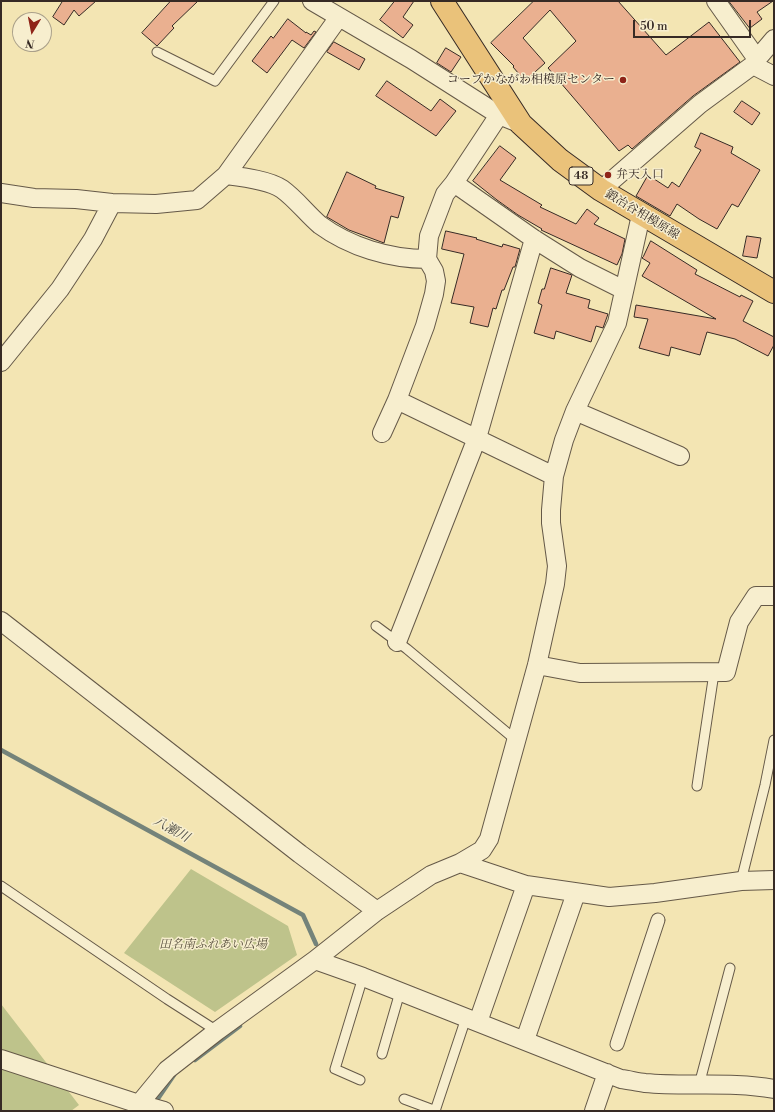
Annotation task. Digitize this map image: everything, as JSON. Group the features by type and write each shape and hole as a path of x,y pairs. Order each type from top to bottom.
{"main road":[{"name":"鍛冶谷相模原線","path":"442,1 521,124 560,160 601,190 641,215 774,292"}],"street":[{"path":"312,1 411,59 499,115 521,124"},
{"path":"716,1 755,62 774,76"},
{"path":"1,193 34,198 76,199 112,203 156,204 197,200 226,175 339,17"},
{"path":"601,190 700,104 755,62 774,38"},
{"path":"382,433 397,400 425,326 434,294 436,281 434,271 427,259 429,236 445,194 454,183 499,115"},
{"path":"226,175 272,184 282,189 321,225 345,240 364,248 395,255 427,259"},
{"path":"454,183 534,239 580,268 624,290"},
{"path":"1,362 60,289 93,239 112,203"},
{"path":"140,1107 167,1070 217,1031 315,960 377,911 431,875 460,863 482,850 489,839 538,665 555,584 557,566 551,523 551,495 554,476 564,440 617,323 641,215"},
{"path":"396,642 477,438 534,239"},
{"path":"397,400 554,476"},
{"path":"576,411 680,456"},
{"path":"538,665 580,674 726,672 739,622 756,596 774,596"},
{"path":"1,621 300,854 377,911"},
{"path":"460,863 526,885 609,897 655,893 741,881 774,880"},
{"path":"472,1020 526,885"},
{"path":"525,1040 576,892"},
{"path":"616,1044 658,920"},
{"path":"315,960 363,977 621,1079 644,1083 746,1085 774,1089"},
{"path":"1,1059 140,1107 163,1111"},
{"path":"594,1111 606,1073"}],"lane":[{"path":"157,52 215,81 274,1"},
{"path":"376,626 407,649 517,741"},
{"path":"697,786 714,672"},
{"path":"741,881 765,785 774,740"},
{"path":"1,886 167,999 217,1031"},
{"path":"699,1085 730,968"},
{"path":"360,1080 335,1069 363,977"},
{"path":"382,1054 400,992"},
{"path":"404,1099 436,1111 472,1020"}],"green space":[{"name":"田名南ふれあい広場","path":"191,869 288,926 297,955 215,1012 124,953"},
{"path":"1,1004 79,1105 71,1111 1,1111"}],"building":[{"path":"63,1 96,1 79,16 74,10 64,25 53,17"},
{"path":"171,1 198,1 172,26 174,28 157,46 142,33"},
{"path":"395,1 414,1 403,17 413,25 403,38 380,20"},
{"name":"コープかながわ相模原センター","path":"534,1 618,1 666,55 709,22 740,62 693,96 632,149 628,145 619,151 548,68 576,41 550,10 523,38 545,63 525,81 513,67 514,66 491,43"},
{"path":"729,1 773,1 757,12 762,19 750,28"},
{"path":"288,19 306,33 311,35 314,31 316,32 304,48 292,40 267,73 252,61 271,36 273,38"},
{"path":"334,42 365,59 359,70 327,52"},
{"path":"446,48 461,57 451,72 437,63"},
{"path":"387,81 431,111 440,99 456,111 436,136 376,96"},
{"path":"742,101 760,113 752,125 734,112"},
{"path":"701,133 733,147 731,153 760,170 738,207 732,204 717,229 677,204 670,216 636,196 648,175 668,188 672,182 679,187 701,150 695,147"},
{"path":"500,146 516,158 500,180 542,205 540,207 576,224 587,209 599,218 594,224 625,239 622,254 617,265 541,230 542,229 518,215 473,181"},
{"path":"347,172 376,186 375,188 404,197 398,218 391,216 384,243 349,230 327,217"},
{"path":"446,231 477,238 476,239 502,247 503,244 520,249 515,267 513,267 504,290 502,290 496,309 493,308 488,327 470,323 474,307 451,303 464,254 442,249"},
{"path":"747,236 761,238 757,258 743,256"},
{"path":"651,241 697,270 695,274 740,297 741,295 753,301 743,321 774,337 774,345 768,356 735,339 707,332 700,355 671,347 669,356 639,348 648,319 634,317 636,305 716,319 642,276 650,263 642,258"},
{"path":"551,268 572,275 566,293 590,300 588,308 608,314 603,328 596,326 591,342 556,331 554,339 534,333 542,305 538,303"}],"waterway":[{"name":"八瀬川","path":"1,750 303,915 316,944"},
{"name":"八瀬川","path":"195,1060 240,1026"},
{"name":"八瀬川","path":"155,1103 174,1075"}],"place":[{"name":"コープかながわ相模原センター","path":"623,80"},
{"name":"弁天入口","path":"608,175"}]}
